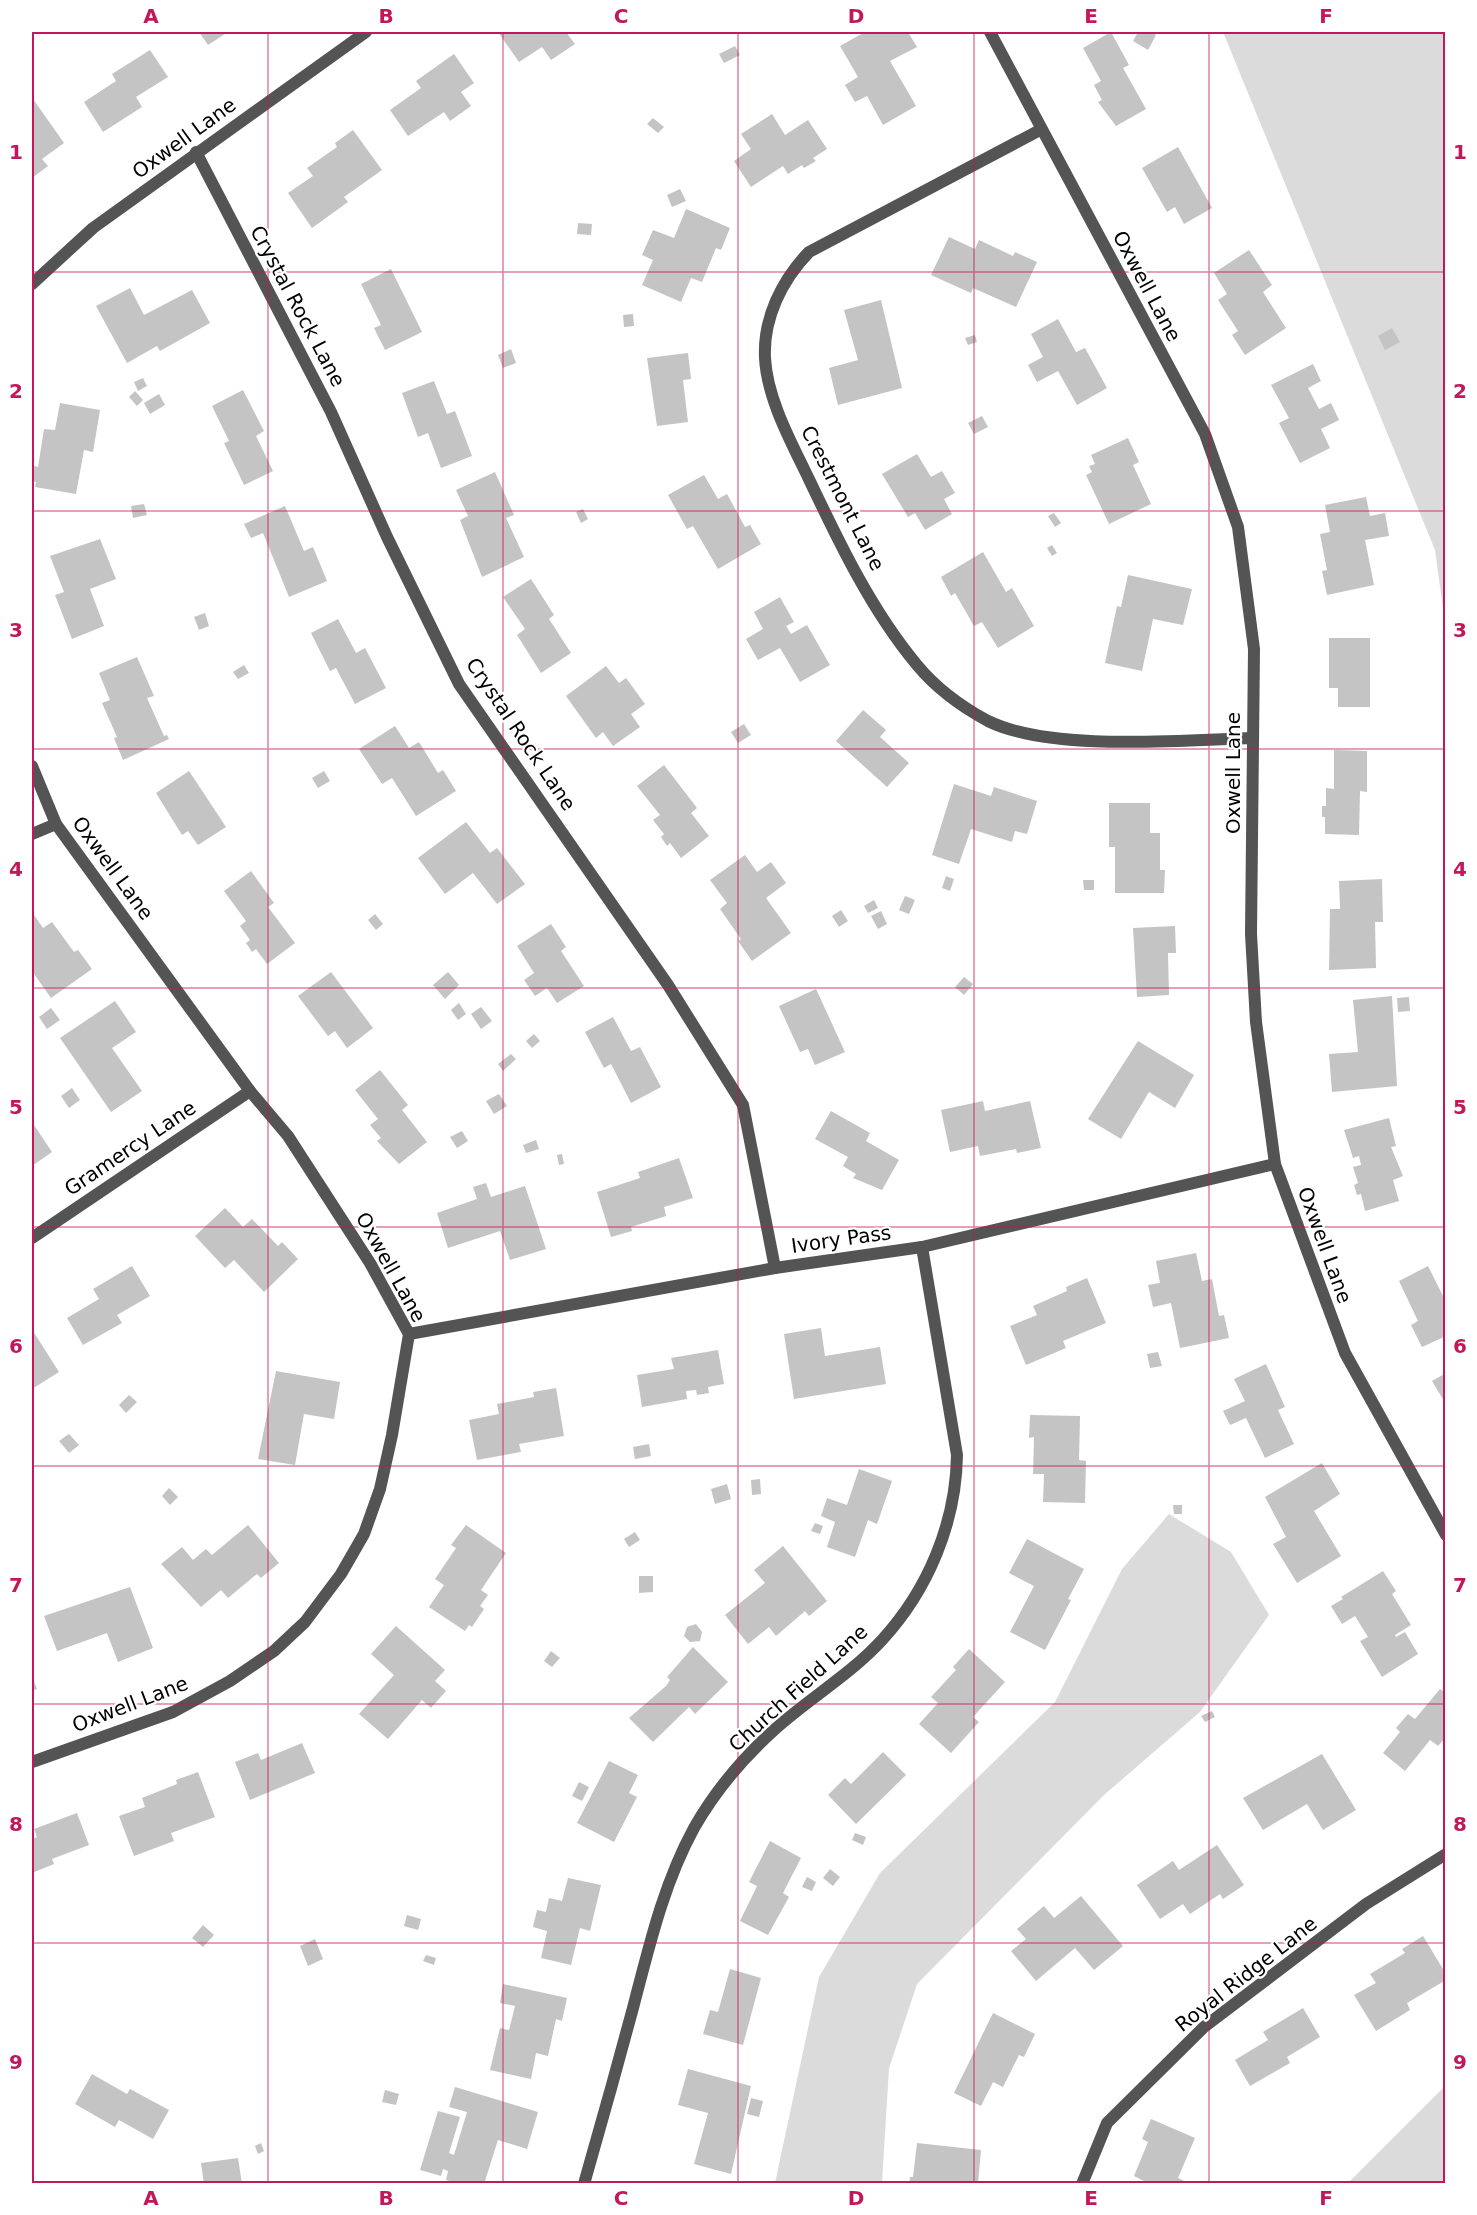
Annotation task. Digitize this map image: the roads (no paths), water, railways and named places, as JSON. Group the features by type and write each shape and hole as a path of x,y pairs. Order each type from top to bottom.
{"street":[{"name":"Oxwell Lane","path":"32,284 93,228 366,32"},
{"name":"Oxwell Lane","path":"990,32 1040,130 1205,434 1235,516 1249,594 1254,649 1252,945 1256,1022 1275,1164 1345,1353 1446,1535"},
{"name":"Crestmont Lane","path":"1040,130 809,252 783,282 769,323 765,358 775,400 792,444 828,520 880,612 917,665 950,697 989,721 1019,731 1064,738 1129,742 1253,738"},
{"name":"Crystal Rock Lane","path":"196,152 331,412 387,537 459,684 668,985 743,1104 775,1268"},
{"name":"Oxwell Lane","path":"32,766 56,824 250,1091 288,1136 370,1263 409,1334 380,1489 364,1534 341,1574 305,1623 274,1651 230,1681 173,1712 32,1762"},
{"path":"32,834 56,824"},
{"name":"Gramercy Lane","path":"32,1238 250,1091"},
{"name":"Ivory Pass","path":"409,1334 775,1268 922,1247 1275,1164"},
{"name":"Church Field Lane","path":"584,2184 654,1927 669,1880 695,1827 721,1784 775,1730 834,1684 882,1641 914,1597 948,1524 957,1489 957,1455 922,1247"},
{"name":"Royal Ridge Lane","path":"1082,2184 1107,2123 1204,2027 1366,1904 1446,1854"}]}
